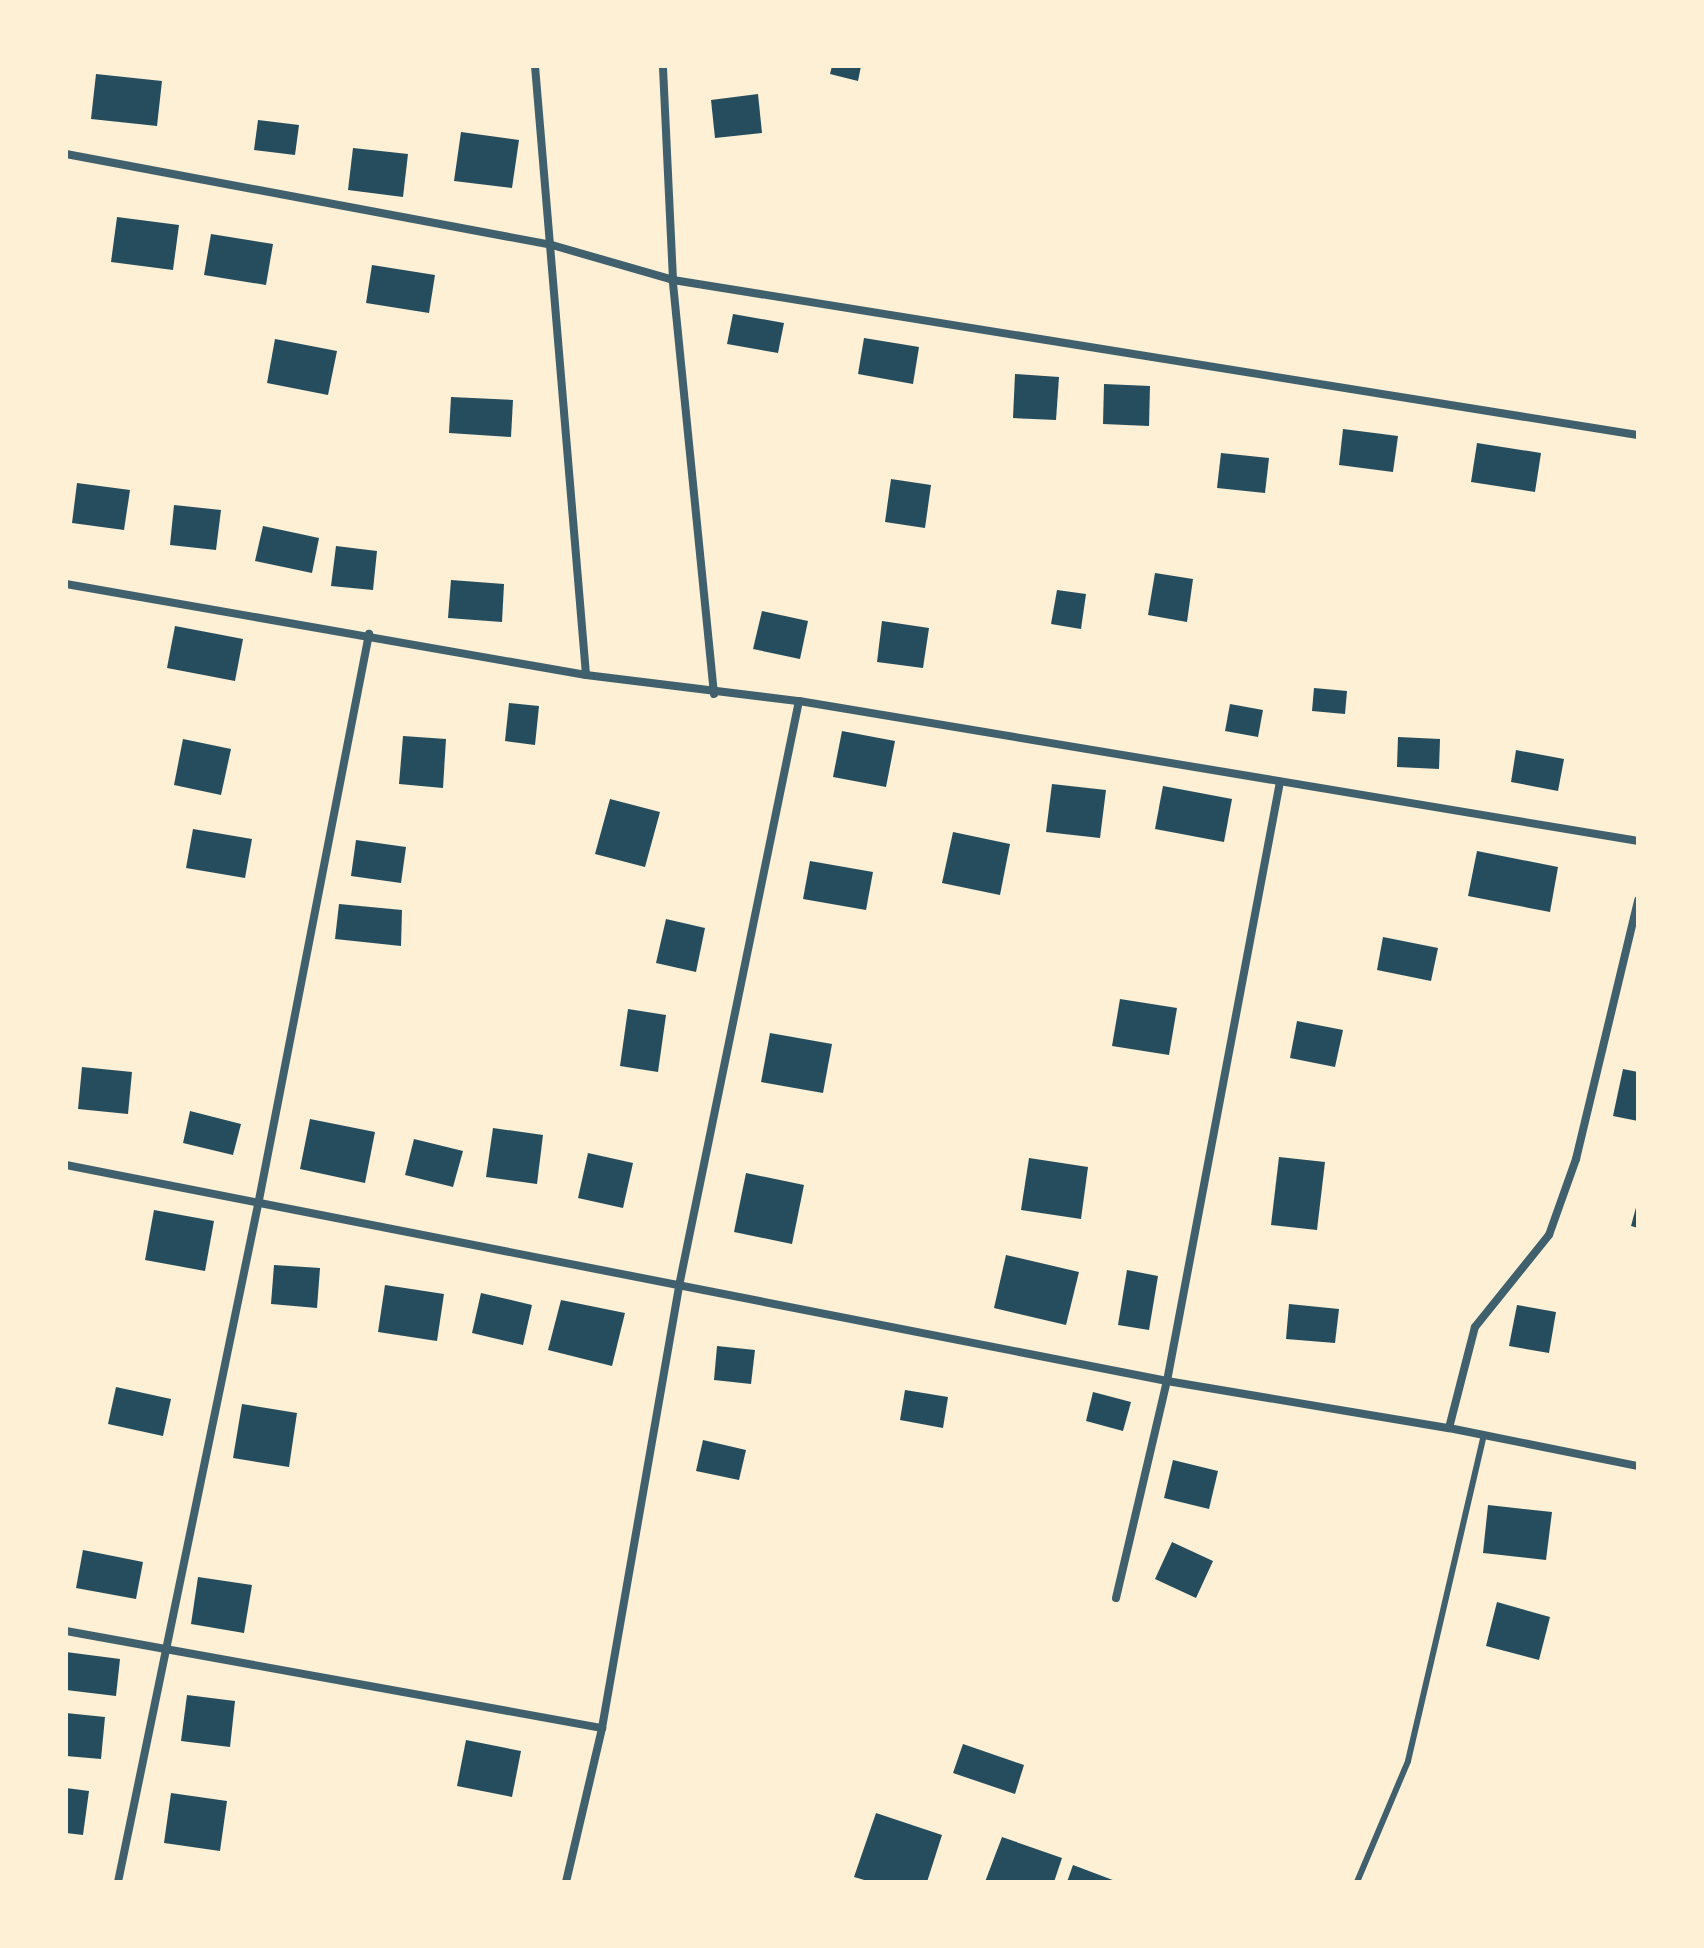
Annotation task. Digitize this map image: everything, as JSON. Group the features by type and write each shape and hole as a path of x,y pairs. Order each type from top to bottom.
{"street":[{"path":"535,66 586,675"},
{"path":"663,66 673,280 714,694"},
{"path":"66,154 552,245 673,280 1638,435"},
{"path":"66,584 369,634 586,675 714,694 799,701 1638,841"},
{"path":"118,1882 162,1650 258,1205 369,634"},
{"path":"566,1882 602,1728 679,1286 799,701"},
{"path":"1116,1598 1167,1381 1280,782"},
{"path":"1449,1428 1475,1327 1549,1235 1576,1159 1638,900"},
{"path":"66,1165 1167,1381 1449,1428 1638,1466"},
{"path":"66,1631 602,1728"}],"lane":[{"path":"1357,1882 1408,1761 1484,1435"}],"building":[{"path":"832,66 861,66 858,81 830,74"},
{"path":"96,74 162,81 157,126 91,119"},
{"path":"758,94 762,133 715,138 711,100"},
{"path":"258,120 299,125 295,155 254,150"},
{"path":"461,132 519,140 512,188 454,181"},
{"path":"353,148 408,154 403,197 348,190"},
{"path":"117,217 179,225 173,270 111,262"},
{"path":"211,234 273,244 266,285 204,275"},
{"path":"372,265 435,275 429,313 366,303"},
{"path":"733,314 784,323 778,353 727,344"},
{"path":"864,338 919,347 913,384 858,374"},
{"path":"275,339 337,351 328,395 267,383"},
{"path":"1015,374 1059,377 1056,420 1013,418"},
{"path":"1104,384 1150,386 1149,426 1103,424"},
{"path":"451,397 513,400 511,437 449,433"},
{"path":"1343,429 1398,436 1393,472 1339,465"},
{"path":"1477,443 1541,453 1535,492 1471,482"},
{"path":"1221,453 1269,458 1265,493 1217,488"},
{"path":"891,479 931,485 925,528 885,522"},
{"path":"77,483 130,490 124,530 72,523"},
{"path":"174,505 221,510 216,550 170,545"},
{"path":"263,526 319,538 312,573 255,561"},
{"path":"336,546 377,551 373,590 331,586"},
{"path":"1155,573 1193,579 1187,622 1148,615"},
{"path":"451,580 504,584 502,622 448,618"},
{"path":"1057,590 1086,594 1081,629 1051,624"},
{"path":"762,611 808,621 800,659 753,649"},
{"path":"882,621 929,628 923,668 877,662"},
{"path":"175,626 243,639 235,681 167,668"},
{"path":"1314,688 1347,691 1345,714 1312,711"},
{"path":"509,703 539,706 535,745 505,741"},
{"path":"1230,704 1263,710 1258,737 1225,731"},
{"path":"842,731 895,741 886,787 833,777"},
{"path":"403,736 446,739 443,788 399,784"},
{"path":"1398,737 1440,739 1439,769 1397,767"},
{"path":"183,739 231,749 221,795 174,785"},
{"path":"1516,750 1564,759 1558,791 1511,782"},
{"path":"1052,784 1106,790 1100,838 1046,832"},
{"path":"1163,786 1232,799 1224,842 1155,829"},
{"path":"610,799 660,812 645,867 595,854"},
{"path":"193,829 252,839 245,878 186,868"},
{"path":"953,832 1010,844 1000,895 942,883"},
{"path":"356,840 406,847 401,883 351,876"},
{"path":"1477,851 1558,867 1550,912 1468,896"},
{"path":"810,861 873,872 866,910 803,899"},
{"path":"339,904 402,910 401,946 335,939"},
{"path":"666,919 705,928 696,972 656,963"},
{"path":"1383,937 1438,948 1431,981 1377,970"},
{"path":"1120,999 1177,1008 1169,1055 1112,1046"},
{"path":"628,1009 666,1015 658,1072 620,1066"},
{"path":"1297,1021 1343,1030 1335,1067 1290,1058"},
{"path":"770,1033 832,1044 823,1093 761,1082"},
{"path":"82,1067 132,1072 128,1114 78,1109"},
{"path":"1623,1069 1638,1072 1638,1121 1613,1116"},
{"path":"190,1111 241,1124 233,1155 183,1143"},
{"path":"310,1119 375,1132 365,1183 300,1169"},
{"path":"493,1128 543,1135 537,1184 486,1177"},
{"path":"414,1139 463,1151 453,1187 405,1175"},
{"path":"588,1153 633,1163 623,1208 578,1198"},
{"path":"1279,1157 1325,1162 1317,1230 1271,1225"},
{"path":"1029,1158 1088,1167 1081,1219 1021,1210"},
{"path":"746,1173 804,1185 792,1244 734,1232"},
{"path":"1638,1200 1638,1228 1631,1226"},
{"path":"154,1210 214,1221 205,1271 145,1260"},
{"path":"1006,1255 1079,1272 1066,1325 994,1308"},
{"path":"274,1265 320,1268 317,1308 271,1304"},
{"path":"1127,1270 1158,1276 1149,1330 1118,1325"},
{"path":"385,1285 444,1294 437,1341 378,1332"},
{"path":"481,1293 532,1305 523,1345 472,1333"},
{"path":"561,1300 625,1313 612,1366 548,1350"},
{"path":"1289,1304 1339,1309 1335,1343 1286,1339"},
{"path":"1517,1305 1556,1312 1549,1353 1509,1346"},
{"path":"717,1346 755,1350 751,1384 714,1380"},
{"path":"116,1387 171,1399 163,1436 108,1424"},
{"path":"905,1390 948,1397 943,1428 900,1420"},
{"path":"1093,1392 1131,1402 1123,1431 1086,1421"},
{"path":"242,1404 297,1413 289,1467 233,1458"},
{"path":"703,1440 746,1450 739,1480 696,1471"},
{"path":"1173,1460 1218,1471 1209,1509 1164,1498"},
{"path":"1488,1505 1552,1512 1546,1560 1483,1553"},
{"path":"1172,1542 1213,1561 1196,1598 1155,1579"},
{"path":"83,1550 143,1562 136,1599 76,1588"},
{"path":"198,1577 252,1585 244,1633 191,1624"},
{"path":"1497,1602 1550,1617 1539,1660 1486,1646"},
{"path":"66,1652 120,1659 116,1696 66,1690"},
{"path":"187,1695 235,1701 230,1747 181,1741"},
{"path":"66,1713 105,1717 101,1759 66,1756"},
{"path":"466,1740 521,1751 512,1797 457,1786"},
{"path":"963,1744 1024,1765 1015,1794 953,1773"},
{"path":"66,1788 89,1791 83,1835 66,1833"},
{"path":"171,1793 227,1801 220,1851 164,1843"},
{"path":"876,1813 942,1835 927,1882 871,1882 854,1877"},
{"path":"1002,1837 1062,1858 1054,1882 985,1882"},
{"path":"1073,1865 1118,1882 1067,1882"}]}
